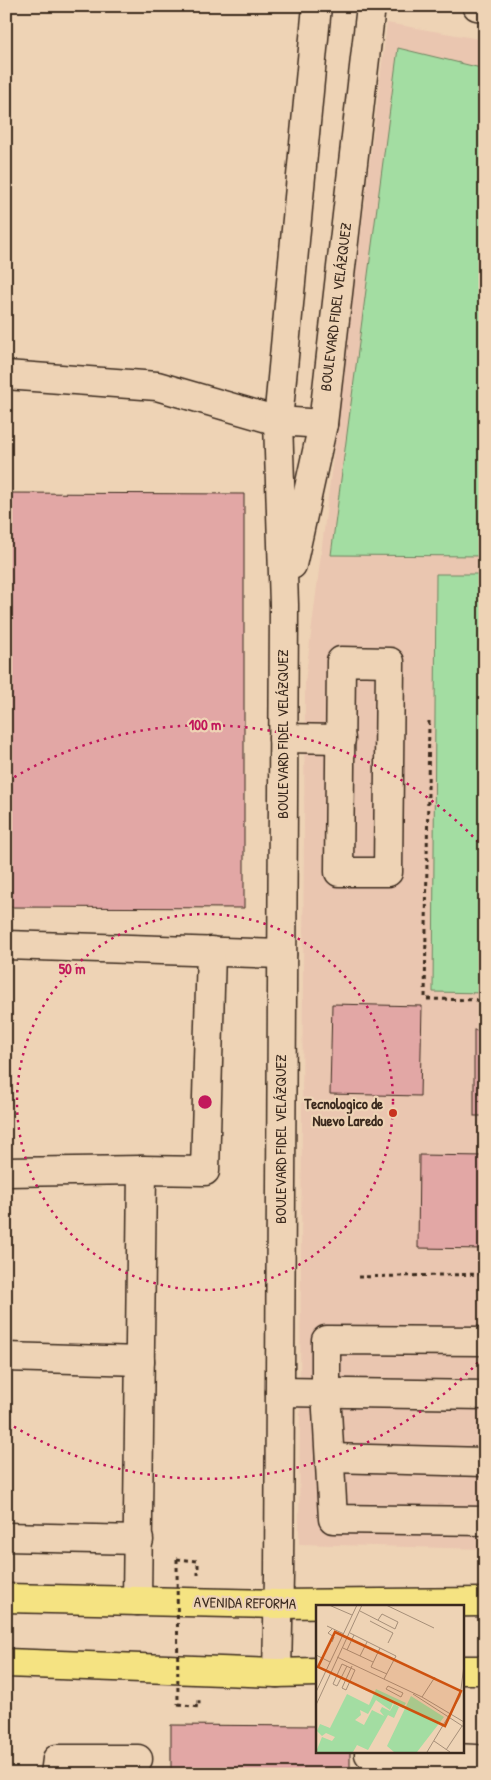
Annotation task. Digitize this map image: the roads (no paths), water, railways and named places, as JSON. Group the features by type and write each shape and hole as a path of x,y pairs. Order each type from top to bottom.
{"main road":[{"name":"AVENIDA REFORMA","path":"6,1598 278,1604 485,1602"},
{"path":"6,1663 276,1673 316,1672"},
{"path":"464,1670 485,1670"}],"street":[{"name":"BOULEVARD FIDEL VELÁZQUEZ","path":"276,1673 280,1392 284,605 278,421 317,6"},
{"name":"BOULEVARD FIDEL VELÁZQUEZ","path":"284,605 323,424 371,6"},
{"path":"477,6 485,7"},
{"path":"6,375 157,386 278,421 323,424"},
{"path":"341,661 390,662 388,872 339,872 341,739 341,661"},
{"path":"283,738 341,739"},
{"path":"6,945 282,954"},
{"path":"6,1172 205,1171 211,951"},
{"path":"138,1601 142,1170"},
{"path":"485,1341 326,1340 326,1392 333,1519 485,1522"},
{"path":"6,1357 140,1361"},
{"path":"280,1392 485,1395"},
{"path":"330,1458 485,1462"},
{"path":"6,1537 139,1540"},
{"path":"55,1774 57,1759 138,1759"},
{"path":"369,1760 476,1759 476,1774"}],"place":[{"name":"Tecnologico de Nuevo Laredo","path":"393,1113"}]}
